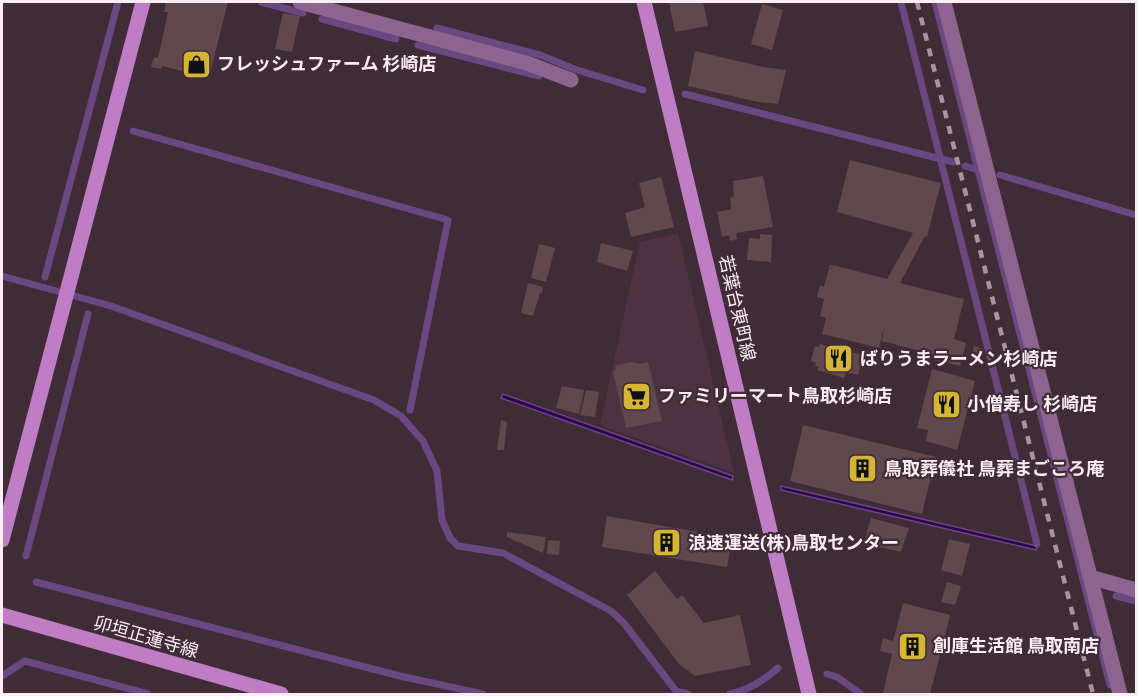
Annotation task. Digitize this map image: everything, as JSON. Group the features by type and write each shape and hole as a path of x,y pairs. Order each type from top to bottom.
{"main road":[{"path":"2,540 143,2"},
{"name":"若葉台東町線","path":"645,2 809,694"},
{"name":"卯垣正蓮寺線","path":"2,615 226,687 281,694"}],"street":[{"path":"300,2 527,63 571,80"},
{"path":"945,2 1120,694"},
{"path":"1090,577 1137,590"}],"shaded area":[{"path":"678,233 734,473 600,425 640,242"},
{"path":"503,394 733,476 732,480 501,398"},
{"path":"781,486 1037,546 1036,550 781,490"}],"building":[{"path":"166,2 228,2 209,78 162,66 161,69 151,67 154,57 158,58 168,12 164,12"},
{"path":"669,2 703,2 708,26 675,32"},
{"path":"762,4 783,10 772,50 751,44"},
{"path":"283,13 300,16 292,52 275,49"},
{"path":"695,51 786,70 778,104 758,102 688,86"},
{"path":"850,160 941,183 927,237 925,236 900,283 964,299 954,339 966,343 960,366 934,360 935,355 882,341 884,327 879,348 822,334 826,318 820,316 824,299 817,297 820,285 824,287 830,265 832,265 830,273 833,265 887,279 913,233 837,212"},
{"path":"763,176 773,227 736,233 737,239 730,241 729,235 722,237 717,212 731,209 730,198 734,196 733,181"},
{"path":"661,177 674,227 631,237 625,213 645,207 639,183"},
{"path":"760,234 772,235 771,262 747,260 749,238 760,239"},
{"path":"601,243 633,251 627,271 597,262"},
{"path":"539,244 555,248 546,282 531,278"},
{"path":"528,283 543,287 533,316 521,313"},
{"name":"ばりうまラーメン杉崎店","path":"820,344 867,356 865,364 861,363 858,375 846,372 844,378 817,370 819,367 811,361 815,346 819,347"},
{"path":"974,346 983,349 980,363 971,361"},
{"name":"ファミリーマート鳥取杉崎店","path":"632,362 640,364 648,362 662,421 626,428 613,372 616,365"},
{"name":"小僧寿し 杉崎店","path":"932,369 975,381 957,450 926,441 928,430 917,428"},
{"path":"562,386 584,390 579,414 556,408"},
{"path":"586,390 599,392 595,417 580,415"},
{"path":"501,420 507,422 504,450 497,450"},
{"name":"鳥取葬儀社 鳥葬まごころ庵","path":"803,425 936,457 922,514 790,481"},
{"name":"浪速運送(株)鳥取センター","path":"607,516 732,538 727,567 602,547"},
{"path":"871,518 909,528 901,552 864,543"},
{"path":"507,532 546,537 543,553 507,537"},
{"path":"949,539 970,544 962,576 941,570"},
{"path":"548,540 560,541 559,555 547,554"},
{"path":"655,571 677,599 682,595 704,623 740,615 751,665 695,676 679,664 627,595"},
{"path":"947,582 961,586 955,605 941,602"},
{"name":"創庫生活館 鳥取南店","path":"903,603 950,615 930,694 883,693 892,654 880,651 883,638 893,641"}],"waterway":[{"path":"45,277 118,2"},
{"path":"261,2 303,13"},
{"path":"901,2 1037,544"},
{"path":"935,2 1110,685"},
{"path":"322,19 396,39"},
{"path":"437,28 540,55 577,70 643,90"},
{"path":"418,45 539,76"},
{"path":"685,94 953,162"},
{"path":"133,131 448,220 410,410"},
{"path":"965,166 978,170"},
{"path":"1000,175 1136,215"},
{"path":"2,276 111,306 374,400 401,416 423,441 437,471 442,520 450,538 458,546 503,553 611,611 623,622 676,691 688,694"},
{"path":"26,556 88,314"},
{"path":"36,582 400,676 483,694"},
{"path":"1116,596 1136,601"},
{"path":"2,676 25,661 148,694"},
{"path":"730,694 756,684 778,668"},
{"path":"827,674 837,677 861,694"}],"railway":[{"path":"917,2 1093,694"}],"place":[{"name":"フレッシュファーム 杉崎店","path":"196,64"},
{"name":"ばりうまラーメン杉崎店","path":"839,359"},
{"name":"ファミリーマート鳥取杉崎店","path":"637,396"},
{"name":"小僧寿し 杉崎店","path":"946,404"},
{"name":"鳥取葬儀社 鳥葬まごころ庵","path":"863,469"},
{"name":"浪速運送(株)鳥取センター","path":"667,543"},
{"name":"創庫生活館 鳥取南店","path":"912,646"}]}
